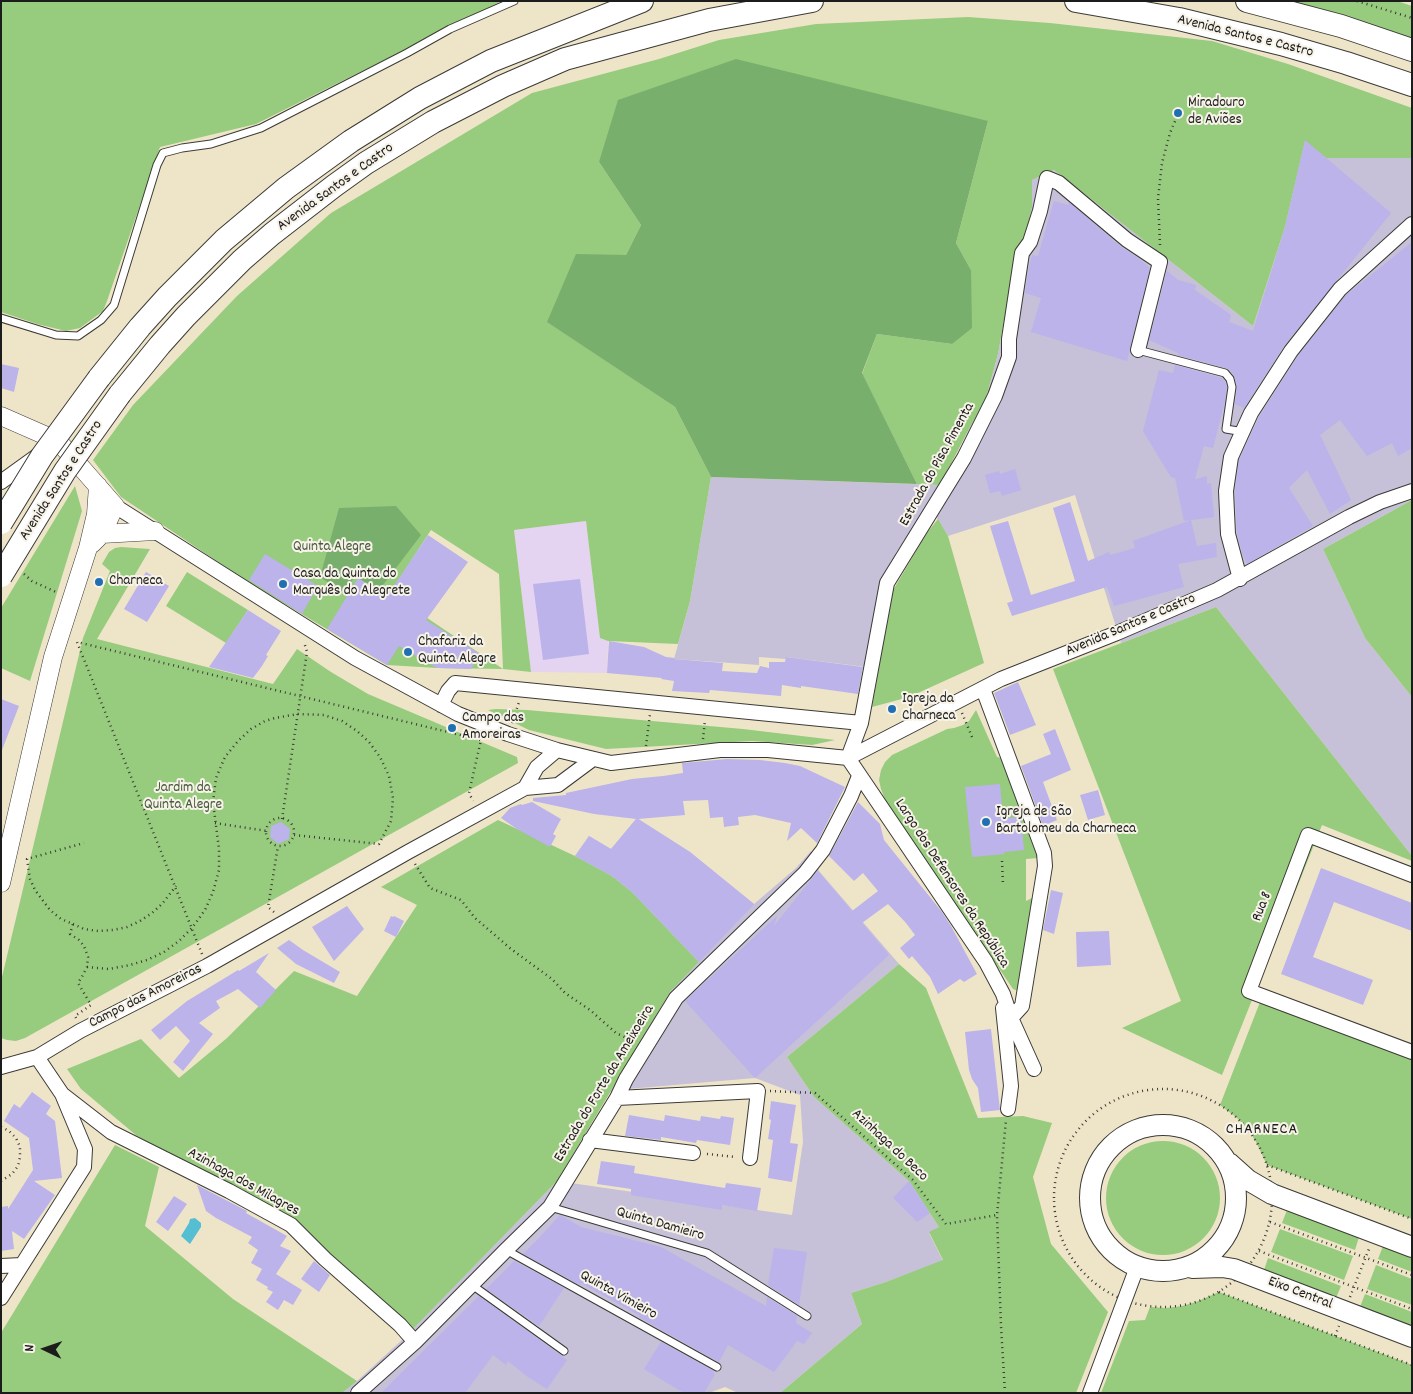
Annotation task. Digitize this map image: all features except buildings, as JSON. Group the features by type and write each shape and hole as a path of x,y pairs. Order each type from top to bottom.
{"main road":[{"name":"Avenida Santos e Castro","path":"1,523 47,450 99,378 134,334 174,290 224,240 262,208 351,141 434,91 491,62 642,1"},
{"name":"Avenida Santos e Castro","path":"10,573 65,471 120,394 160,345 242,260 291,219 366,163 433,122 503,86 565,60 709,20 812,1"},
{"name":"Avenida Santos e Castro","path":"1076,1 1179,19 1280,44 1412,85"},
{"path":"1247,1 1341,26 1412,50"},
{"path":"1224,1158 1234,1176 1236,1208 1231,1228 1212,1253 1204,1260 1185,1268 1164,1272 1137,1267 1125,1261 1109,1247 1100,1234 1093,1220 1090,1199 1096,1168 1107,1151 1119,1140 1132,1132 1162,1124 1183,1127 1202,1136 1248,1180 1272,1194 1412,1247"},
{"name":"Eixo Central","path":"1185,1268 1222,1267 1243,1273 1412,1337"}],"street":[{"name":"Estrada do Pisa Pimenta","path":"848,758 861,723 887,583 964,458 995,396 1009,357 1009,339 1022,253 1030,242 1040,211 1047,178 1059,182 1128,240 1160,262"},
{"path":"1240,578 1228,534 1226,491 1231,457 1251,413 1291,351 1340,290 1412,224"},
{"path":"1138,350 1160,262"},
{"path":"1,416 58,441 115,506 355,658 458,714 508,734 558,750 611,763 720,750 768,750 848,758"},
{"path":"1,482 58,441"},
{"path":"1,883 53,657 88,548 96,514 98,486"},
{"name":"Avenida Santos e Castro","path":"848,758 1001,679 1208,594 1348,517 1380,502 1412,491"},
{"path":"88,548 102,534 115,506"},
{"path":"102,534 155,531"},
{"path":"441,705 455,684 861,723"},
{"name":"Largo dos Defensores da República","path":"848,758 986,962 1003,994 1011,1018 1022,1006 1046,866 1044,853 983,689"},
{"path":"525,788 537,767 558,750"},
{"name":"Campo das Amoreiras","path":"1,1067 37,1057 80,1031 206,966 525,788 558,785 593,759"},
{"name":"Estrada do Forte da Ameixoeira","path":"358,1393 415,1342 550,1207 617,1098 626,1078 676,998 805,873 823,850 851,796 859,776"},
{"name":"Rua 8","path":"1412,875 1308,836 1249,990 1412,1052"},
{"path":"1003,994 1011,1086 1008,1109"},
{"path":"1011,1018 1034,1068"},
{"path":"1,1298 84,1167 85,1149 62,1094 37,1057"},
{"path":"617,1098 758,1091 750,1158"},
{"name":"Azinhaga dos Milagres","path":"62,1094 111,1132 229,1191 291,1226 325,1259 400,1325 415,1342"},
{"path":"590,1140 693,1153"},
{"path":"1,1266 22,1264"},
{"path":"1090,1393 1137,1267"}],"lane":[{"path":"1,318 56,335 78,336 101,320 114,305 157,165 163,154 182,148 211,144 261,128 450,29 514,1"},
{"path":"1138,350 1225,373 1230,379 1232,386 1226,429 1244,432"},
{"name":"Quinta Damieiro","path":"550,1207 707,1253 806,1316"},
{"name":"Quinta Vimieiro","path":"506,1250 717,1367"},
{"path":"472,1285 564,1351"}],"path":[{"path":"1357,1 1412,18"},
{"path":"1160,262 1158,198 1162,163 1176,119"},
{"path":"10,573 71,598"},
{"path":"206,966 176,886 77,642 481,740 469,793 479,813"},
{"path":"282,819 307,652"},
{"path":"508,734 522,691"},
{"path":"957,702 972,737"},
{"path":"645,759 651,703"},
{"path":"703,752 706,708"},
{"path":"87,967 109,969 147,960 164,952 192,928 205,910 219,870 219,849 213,802 216,778 225,757 251,729 275,718 298,714 324,715 342,722 357,732 369,742 380,757 389,776 393,798 391,821 380,844 294,835"},
{"path":"282,819 288,820 292,824 294,835 289,843 284,846 278,846 272,844 267,832 268,826 272,822 282,819"},
{"path":"215,823 267,832"},
{"path":"84,843 27,859 30,879 41,900 56,914 84,930 113,930 127,927 140,921 152,914 176,886"},
{"path":"278,846 268,907 285,922"},
{"path":"408,852 430,888 461,900 476,918 511,949 552,979 565,993 590,1010 616,1033 645,1047"},
{"path":"1002,862 1003,885"},
{"path":"73,924 70,934 84,946 88,957 87,967 78,983 91,1005 75,1016 80,1031"},
{"path":"1166,1089 1188,1092 1214,1102 1237,1118 1248,1129 1267,1165 1272,1194 1270,1222 1265,1237 1259,1251 1243,1273 1219,1292 1196,1302 1166,1308 1143,1306 1125,1301 1093,1282 1081,1270 1064,1244 1055,1206 1055,1189 1061,1160 1082,1125 1106,1105 1120,1098 1150,1090 1166,1089"},
{"name":"Azinhaga do Beco","path":"758,1091 816,1093 913,1180 946,1224 997,1215"},
{"path":"1005,1393 997,1215 1008,1109"},
{"path":"1,1127 9,1131 16,1138 20,1147 20,1157 18,1166 12,1174 1,1180"},
{"path":"693,1153 750,1158"},
{"path":"1267,1165 1412,1219"},
{"path":"1336,1336 1384,1209"},
{"path":"1270,1222 1412,1275"},
{"path":"1259,1251 1412,1309"},
{"path":"1219,1292 1412,1365"}],"shaded area":[{"path":"1305,140 1326,158 1412,158 1412,500 1323,549 1365,638 1412,697 1412,856 1216,607 1121,643 1075,495 948,536 929,505 897,551 881,583 866,667 786,657 786,659 759,657 759,665 674,659 690,601 711,477 940,485 942,487 971,425 984,405 998,354 1014,263 1032,207 1032,180 1054,170 1253,326 1285,227"},
{"path":"586,521 600,638 608,641 607,673 531,672 514,530"},
{"path":"637,818 690,852 754,904 796,868 811,851 819,871 899,964 787,1057 814,1097 909,1181 939,1227 929,1233 943,1261 851,1293 862,1324 780,1393 738,1393 725,1387 709,1393 342,1393 403,1339 557,1181 792,1215 803,1142 800,1095 755,1078 610,1092 670,992 699,962 632,892 612,876 575,856 589,836 611,849"}],"green space":[{"path":"1,1 502,1 256,124 160,147 103,311 80,328 66,331 1,312"},
{"path":"1279,1 1397,1 1412,6 1412,47"},
{"name":"Quinta Alegre","path":"968,17 1050,23 1212,41 1288,64 1412,108 1412,158 1326,158 1305,141 1285,227 1253,326 1054,170 1032,180 1032,207 1025,237 1014,263 998,354 984,405 971,425 940,485 917,484 862,374 877,334 952,344 971,270 956,243 988,121 599,162 641,225 626,255 548,322 675,407 711,477 690,601 678,644 608,641 600,638 586,521 514,530 531,672 503,669 387,665 248,582 121,497 93,460 133,405 237,296 331,213 532,93 659,59 719,40 816,24","holes":["431,530 499,574 503,669 390,593"]},
{"path":"736,59 988,121 956,243 971,270 972,328 952,344 877,334 862,373 917,484 711,477 675,407 547,322 576,254 626,255 641,225 599,162 618,100"},
{"path":"75,486 82,511 30,681 1,668 1,608"},
{"path":"1412,500 1412,697 1365,638 1323,549"},
{"name":"Quinta Alegre","path":"396,506 421,535 380,589 354,577 345,594 320,577 339,508"},
{"path":"938,519 948,536 984,663 909,697 872,707 892,592 926,534"},
{"name":"Jardim da Quinta Alegre","path":"121,547 150,549 97,639 273,684 297,649 368,694 517,757 518,763 25,1038 16,1041 7,1040 1,1038 1,981 83,638 110,571 102,564 109,552"},
{"path":"187,572 248,610 226,643 166,606"},
{"path":"1216,607 1412,856 1412,861 1322,825 1222,1075 1122,1028 1181,1001 1053,669"},
{"path":"488,710 527,710 743,729 835,740 812,745 752,741 606,749 529,730"},
{"path":"976,710 997,757 1007,759 1023,798 1038,858 1026,859 1026,901 1034,897 1018,991 1013,989 897,819 886,802 879,780 885,762 892,755 947,729 963,725 969,721"},
{"path":"498,820 575,856 612,876 632,892 699,962 670,992 557,1181 412,1330 294,1223 137,1136 81,1089 67,1069 141,1039 179,1078 227,1038 294,971 357,996 417,905 381,887"},
{"path":"899,964 926,988 978,1118 1023,1116 1052,1123 1033,1177 1051,1244 1108,1312 1076,1393 780,1393 862,1324 851,1293 943,1260 929,1232 939,1227 909,1181 814,1097 787,1057"},
{"path":"1260,1002 1412,1059 1412,1219 1267,1165 1248,1129 1220,1105"},
{"path":"1163,1141 1185,1146 1203,1158 1215,1176 1220,1198 1215,1220 1203,1238 1185,1250 1163,1255 1141,1250 1123,1238 1111,1220 1106,1198 1111,1176 1123,1158 1141,1146"},
{"path":"115,1145 159,1167 145,1226 233,1299 357,1381 342,1393 1,1393 1,1333"},
{"path":"1287,1210 1359,1237 1355,1250 1282,1223"},
{"path":"1280,1229 1353,1256 1344,1280 1271,1252"},
{"path":"1383,1246 1412,1257 1412,1272 1378,1259"},
{"path":"1268,1258 1341,1286 1336,1298 1264,1270"},
{"path":"1376,1265 1412,1279 1412,1305 1367,1289"},
{"path":"1219,1292 1412,1365 1412,1393 1101,1393 1129,1321 1145,1320 1150,1307 1182,1306"},
{"path":"1365,1294 1412,1312 1412,1326 1360,1307"}],"water":[{"path":"195,1218 201,1223 201,1227 190,1244 181,1236 190,1219"}],"place":[{"name":"Miradouro de Aviões","path":"1178,113"},
{"name":"Charneca","path":"99,582"},
{"name":"Casa da Quinta do Marquês do Alegrete","path":"283,584"},
{"name":"Chafariz da Quinta Alegre","path":"408,652"},
{"name":"Igreja da Charneca","path":"892,709"},
{"name":"Campo das Amoreiras","path":"452,728"},
{"name":"Igreja de São Bartolomeu da Charneca","path":"986,822"}],"district":[{"name":"CHARNECA","path":"1262,1131"}]}
